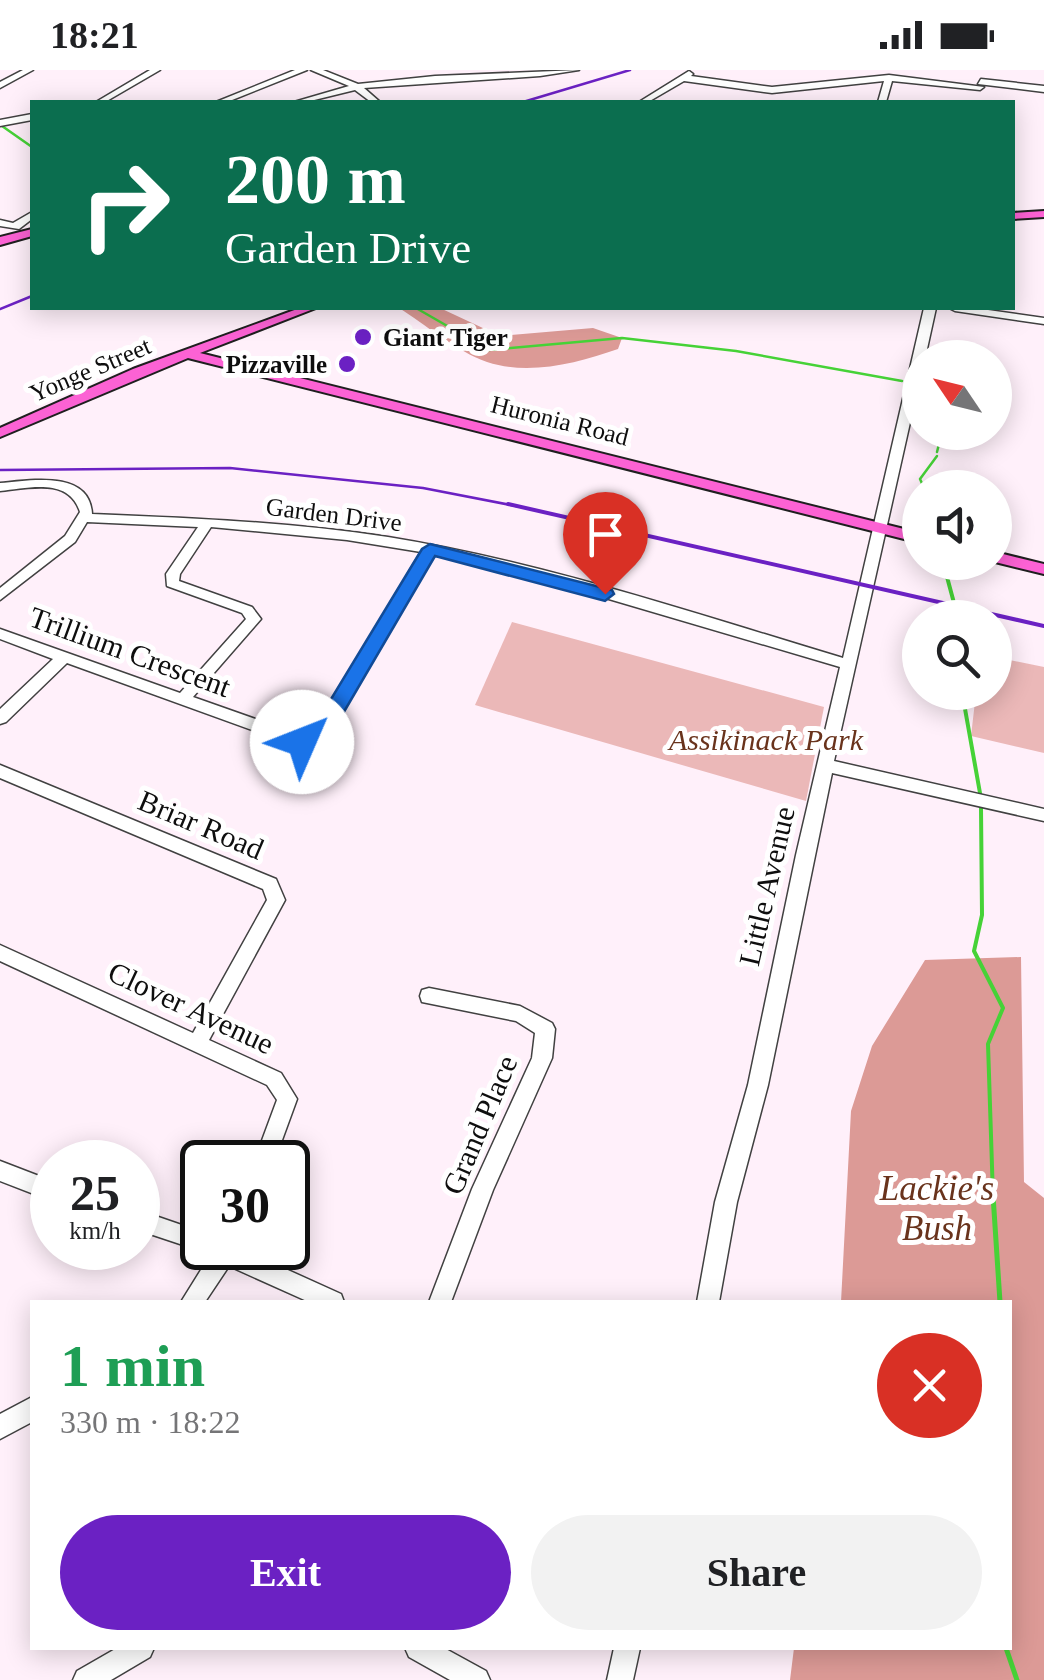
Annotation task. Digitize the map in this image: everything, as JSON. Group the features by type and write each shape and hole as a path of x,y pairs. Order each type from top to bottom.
{"main road":[{"path":"1015,216 1044,214"},
{"path":"0,237 15,227 30,231"},
{"path":"0,237 30,232"},
{"name":"Yonge Street","path":"0,433 68,401 299,310"},
{"name":"Huronia Road","path":"187,354 902,533"},
{"path":"1012,561 1044,569"}],"street":[{"path":"0,85 30,70"},
{"path":"104,100 156,70"},
{"path":"225,100 303,70"},
{"path":"315,70 354,86 373,100"},
{"path":"305,100 354,86 423,78 575,70"},
{"path":"646,100 697,70"},
{"path":"976,100 983,70"},
{"path":"684,78 742,89 785,89 889,78 1044,89"},
{"path":"883,100 889,78"},
{"path":"782,100 788,91 785,89"},
{"path":"0,123 30,117"},
{"path":"0,223 15,227 30,217"},
{"name":"Little Avenue","path":"708,1300 726,1202 758,1084 930,310"},
{"path":"969,310 1044,321"},
{"path":"0,486 71,487 85,500 85,518"},
{"name":"Garden Drive","path":"85,518 304,531 430,549 540,576 850,665"},
{"name":"Trillium Crescent","path":"0,596 70,539 85,518"},
{"path":"182,700 254,619 247,610 172,583 173,574 207,523"},
{"name":"Trillium Crescent","path":"0,634 302,742 318,735 430,549"},
{"path":"0,718 64,657"},
{"path":"828,766 1044,815"},
{"name":"Briar Road","path":"0,771 270,884 276,900 198,1042"},
{"name":"Clover Avenue","path":"0,952 274,1079 287,1098 272,1140"},
{"name":"Grand Place","path":"429,996 520,1014 545,1029 542,1058 483,1190 441,1300"},
{"path":"0,1172 30,1183"},
{"path":"193,1300 210,1270"},
{"path":"264,1270 328,1300"},
{"path":"0,1427 30,1410"},
{"path":"86,1680 138,1650"},
{"path":"421,1650 450,1673 477,1680"},
{"path":"620,1680 628,1650"}],"green space":[{"path":"402,310 444,310 500,336 593,328 622,338 618,349 570,363 520,368 487,362"},
{"name":"Assikinack Park","path":"512,622 824,707 806,801 475,705"},
{"path":"1012,660 1044,667 1044,753 971,736 974,710 1012,710"},
{"name":"Lackie's Bush","path":"1021,957 1024,1182 1044,1198 1044,1680 790,1680 794,1650 1012,1650 1012,1300 841,1300 851,1111 872,1046 925,960"}],"waterway":[{"path":"2,126 30,146"},
{"path":"419,310 489,350 622,338 736,351 902,381"},
{"path":"927,470 937,456"},
{"path":"948,580 953,600"},
{"path":"965,710 980,793"},
{"path":"981,808 982,915 974,951 1003,1008 988,1044 993,1197"},
{"path":"993,1195 1000,1300"},
{"path":"1007,1650 1017,1680"}],"railway":[{"path":"530,100 630,70"},
{"path":"0,309 30,297"},
{"path":"0,470 230,468 423,488 521,507"},
{"path":"508,504 1044,626"}],"place":[{"name":"Giant Tiger","path":"363,337"},
{"name":"Pizzaville","path":"347,364"}],"route":[{"path":"302,742 324,729 430,549 605,594"}]}
